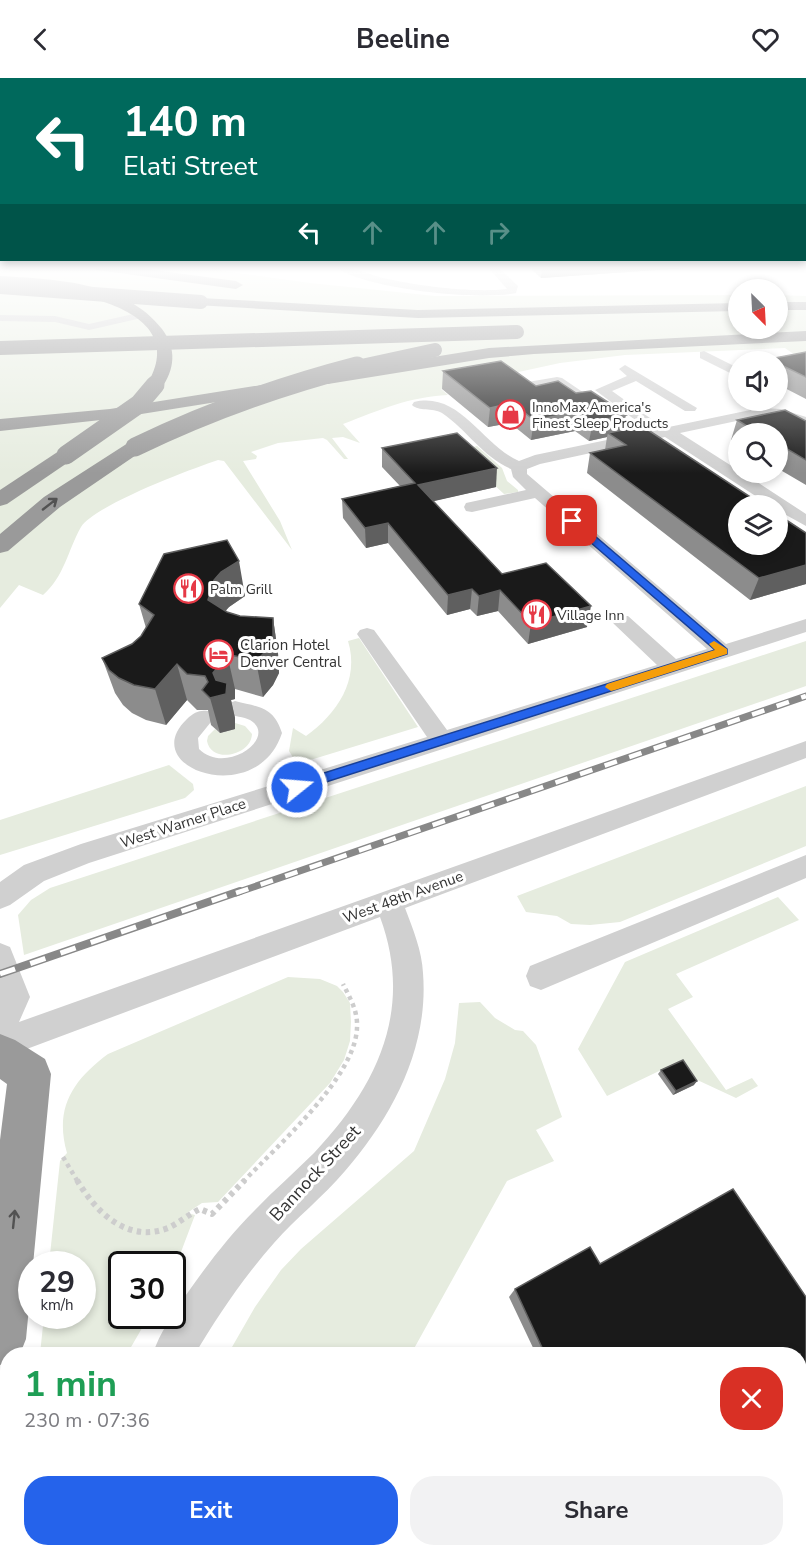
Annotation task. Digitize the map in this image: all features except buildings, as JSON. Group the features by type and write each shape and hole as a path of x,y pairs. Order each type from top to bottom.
{"highway":[{"path":"0,500 139,404 155,385 167,360 159,335"},
{"path":"0,337 172,335"},
{"path":"0,348 372,335"},
{"path":"0,546 52,502 135,447 236,402 316,376 379,360 502,335"},
{"path":"0,425 110,414 478,355 534,349 806,336"},
{"path":"0,439 170,410 333,378"},
{"path":"0,1054 30,1074 0,1339"}],"street":[{"path":"704,355 728,368"},
{"path":"690,408 631,373 602,390 665,433 806,521"},
{"path":"522,387 556,381 642,437"},
{"path":"419,405 429,404 443,408 506,463 519,467 535,460 766,411"},
{"path":"787,411 806,422"},
{"path":"519,467 519,474 538,492 723,652"},
{"path":"472,507 538,492"},
{"path":"621,620 673,668"},
{"name":"West Warner Place","path":"3,896 53,865 806,625"},
{"path":"367,634 442,741"},
{"path":"204,717 196,723 187,736 186,744 191,756 199,762 215,767 241,765 265,750 270,740 271,730 260,715 235,709"},
{"name":"West 48th Avenue","path":"0,1044 806,749"},
{"path":"241,765 255,800"},
{"path":"541,976 806,866"},
{"name":"Bannock Street","path":"177,1347 221,1279 259,1233 332,1159 382,1094 397,1059 406,1028 410,995 409,965 404,937 390,902"},
{"path":"0,956 15,997 0,1028"}],"path":[{"path":"63,1158 98,1212 117,1223 150,1233 169,1227 186,1214 200,1209 212,1214 333,1087 348,1061 355,1041 356,1023 354,1002 343,984"}],"shaded area":[{"path":"0,335 728,335 728,339 788,339 788,335 806,335 806,353 795,355 785,348 625,355 560,363 441,389 448,395 407,401 343,424 360,443 343,437 332,438 348,459 344,459 323,438 278,443 251,452 257,456 256,459 243,461 280,521 292,550 224,461 218,460 145,489 90,518 76,536 56,580 43,595 19,585 0,608"},
{"path":"477,446 502,468 507,481 518,492 504,494 457,451"},
{"path":"359,638 418,727 307,761 294,759 289,751 293,728 306,736 336,707 343,695 351,669 348,641"},
{"path":"806,641 806,686 24,955 18,915 31,900 50,888"},
{"path":"235,723 245,726 252,734 250,742 238,752 223,755 216,753 210,748 207,741 208,736 215,729 220,733 234,729"},
{"path":"169,765 193,784 194,790 185,798 0,855 0,820"},
{"path":"806,786 806,846 620,922 571,924 557,916 526,912 517,896"},
{"path":"778,897 799,920 676,974 693,997 668,1009 726,1090 752,1078 758,1086 736,1098 693,1078 680,1061 607,1096 578,1049 625,962"},
{"path":"288,977 320,979 337,986 350,1003 350,1041 344,1060 330,1083 218,1202 202,1203 187,1213 195,1215 181,1251 108,1251 108,1329 141,1329 131,1347 41,1347 43,1329 96,1329 96,1251 50,1251 60,1161 67,1153 63,1122 65,1109 76,1085 108,1054"},
{"path":"480,1002 495,1018 515,1030 523,1031 536,1045 562,1117 536,1130 554,1161 507,1181 415,1347 232,1347 255,1307 281,1270 301,1249 414,1151 445,1079 455,1043 459,1003"}],"railway":[{"path":"236,893 806,696"},
{"path":"0,974 240,891"}],"slow traffic":[{"path":"611,687 723,652 714,644"}],"place":[{"name":"InnoMax America's Finest Sleep Products","path":"511,415"},
{"name":"Palm Grill","path":"189,589"},
{"name":"Village Inn","path":"536,615"},
{"name":"Clarion Hotel Denver Central","path":"219,654"}],"route":[{"path":"297,787 723,652 572,521"}]}
